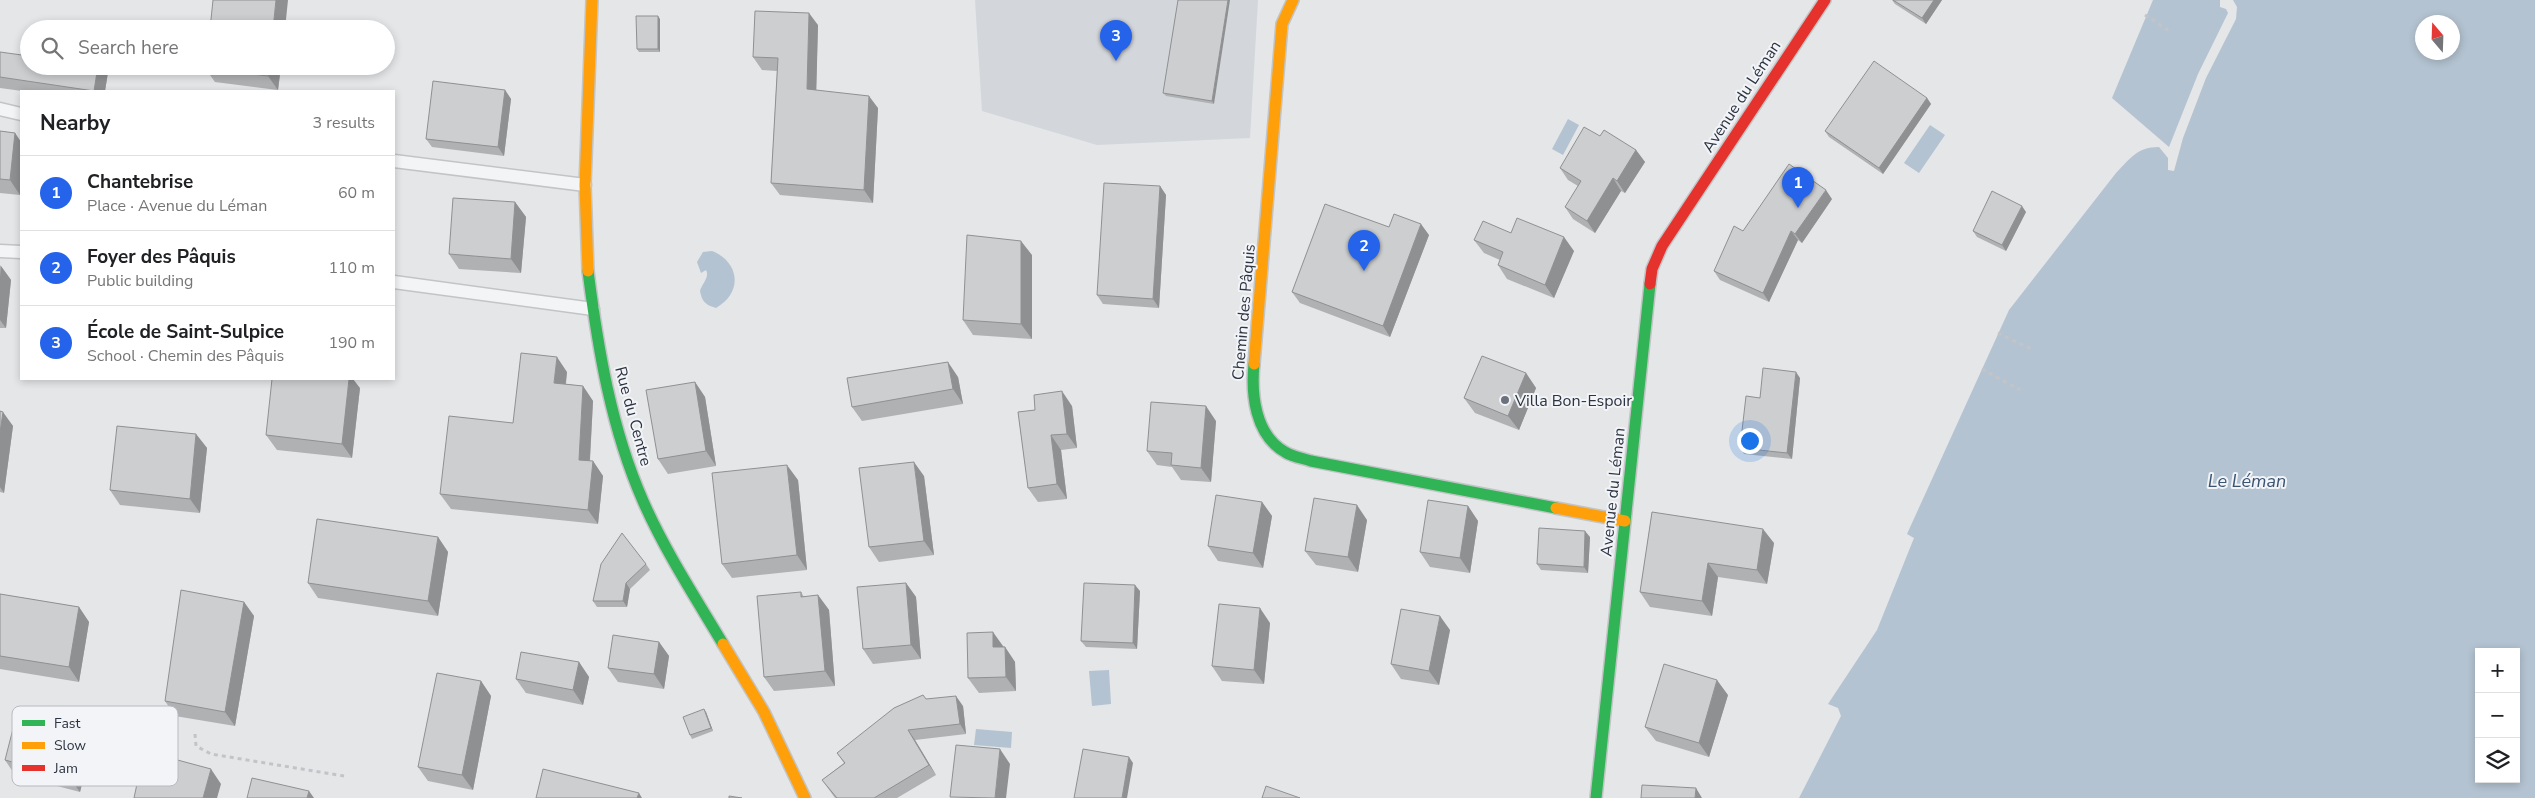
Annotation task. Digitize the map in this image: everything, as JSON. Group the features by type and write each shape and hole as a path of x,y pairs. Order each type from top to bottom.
{"street":[{"name":"Rue du Centre","path":"592,0 585,185 586,256 593,309 611,405 623,449 643,501 672,560 764,712 805,798"},
{"name":"Chemin des Pâquis","path":"1293,0 1282,24 1275,138 1252,385 1255,407 1265,433 1284,452 1311,461 1625,521"},
{"name":"Avenue du Léman","path":"1596,798 1652,270 1662,246 1825,0"}],"lane":[{"path":"0,108 20,114"},
{"path":"395,161 585,185"},
{"path":"0,251 20,252"},
{"path":"395,282 593,309"}],"path":[{"path":"2145,16 2171,32"},
{"path":"1998,334 2031,349"},
{"path":"1982,369 2020,390"},
{"path":"195,734 196,746 211,754 344,776"}],"shaded area":[{"path":"975,0 1258,0 1250,138 1097,145 982,111"}],"water":[{"path":"2153,0 2220,0 2220,7 2226,9 2228,13 2198,74 2169,147 2112,98"},
{"name":"Le Léman","path":"2233,0 2535,0 2535,798 1799,798 1841,716 1838,708 1828,704 1877,630 1914,538 1907,534 2009,310 2116,173 2130,158 2145,149 2159,147 2168,158 2168,170 2174,171 2183,138 2206,78 2236,19 2237,7"},
{"path":"1568,119 1579,125 1563,155 1552,149"},
{"path":"1930,125 1945,135 1919,173 1904,163"},
{"path":"712,251 728,262 735,278 731,294 725,302 716,308 707,304 702,298 700,291 707,273 706,270 701,273 697,262 703,252"},
{"path":"1109,670 1111,704 1092,706 1089,671"},
{"path":"976,729 1012,732 1011,748 974,745"}],"building":[{"path":"213,0 276,0 274,20 211,20"},
{"path":"1178,0 1228,0 1212,101 1163,93"},
{"path":"1893,0 1934,0 1922,18"},
{"path":"755,11 809,13 807,89 869,96 864,190 771,183 778,58 753,57"},
{"path":"636,16 658,16 658,49 637,49"},
{"path":"0,52 20,55 20,75 97,75 94,90 0,77"},
{"path":"1874,61 1927,98 1879,168 1825,131"},
{"path":"433,81 505,90 498,147 426,139"},
{"path":"1584,127 1600,136 1604,130 1636,150 1617,181 1613,178 1587,221 1565,207 1581,181 1560,168"},
{"path":"0,131 15,133 10,180 0,179"},
{"path":"1789,164 1826,190 1795,234 1791,231 1763,293 1714,271 1734,226 1743,231"},
{"path":"1104,183 1160,186 1153,299 1097,295"},
{"path":"1992,191 2022,206 2002,245 1973,231"},
{"path":"453,198 515,202 511,259 449,254"},
{"path":"1325,204 1389,227 1394,214 1421,224 1383,326 1292,292"},
{"path":"1517,218 1564,237 1545,285 1498,265 1503,252 1474,240 1483,221 1511,233"},
{"path":"967,235 1021,241 1021,324 963,320"},
{"path":"521,353 557,357 554,383 583,386 579,460 593,461 588,510 440,494 449,416 513,423"},
{"path":"1482,356 1526,373 1508,416 1464,398"},
{"path":"948,362 953,389 852,407 847,378"},
{"path":"1763,368 1796,372 1787,453 1740,448 1746,396 1760,398"},
{"path":"272,380 349,380 342,444 266,435"},
{"path":"695,382 706,451 658,459 646,390"},
{"path":"1062,391 1067,434 1051,435 1057,484 1028,488 1018,412 1035,410 1034,395"},
{"path":"1151,402 1206,406 1201,468 1171,465 1172,453 1147,451"},
{"path":"0,411 3,412 0,433"},
{"path":"117,426 196,434 190,499 110,490"},
{"path":"914,462 924,541 869,547 859,468"},
{"path":"787,465 797,555 722,564 712,473"},
{"path":"1216,495 1262,502 1253,553 1208,546"},
{"path":"1314,498 1357,505 1348,557 1305,551"},
{"path":"1428,500 1468,506 1460,558 1420,552"},
{"path":"1652,512 1763,529 1757,570 1708,563 1702,601 1640,592"},
{"path":"317,519 438,537 428,601 308,583"},
{"path":"1539,528 1585,531 1584,567 1537,564"},
{"path":"622,533 646,564 626,583 623,601 593,601 601,564"},
{"path":"906,583 911,645 863,649 857,587"},
{"path":"1084,583 1135,585 1133,643 1081,641"},
{"path":"181,590 244,602 225,712 165,701"},
{"path":"801,592 801,597 818,595 825,671 764,677 757,596"},
{"path":"0,594 79,607 69,667 0,656"},
{"path":"1219,604 1260,608 1254,670 1212,666"},
{"path":"1401,609 1440,616 1429,671 1391,664"},
{"path":"993,632 993,647 1005,647 1006,677 968,678 967,633"},
{"path":"613,635 659,642 654,674 608,668"},
{"path":"521,652 579,662 573,690 516,679"},
{"path":"1664,664 1717,680 1699,743 1645,727"},
{"path":"437,673 481,681 462,775 418,767"},
{"path":"923,695 926,699 956,696 960,724 908,730 929,765 874,798 837,798 822,780 845,763 837,753 894,708"},
{"path":"704,709 711,728 690,735 683,717"},
{"path":"12,733 12,762 5,760"},
{"path":"956,745 1000,749 995,798 950,797"},
{"path":"1083,749 1129,757 1122,798 1074,798"},
{"path":"178,760 211,769 203,798 134,798 137,786 178,786"},
{"path":"543,769 639,793 637,798 536,798"},
{"path":"252,778 309,791 307,798 247,798"},
{"path":"1642,785 1696,788 1695,798 1641,798"},
{"path":"1266,786 1300,798 1262,798"}],"traffic: fast":[{"path":"588,271 596,330 607,388 622,445 632,473 661,538 723,644"},
{"path":"1596,798 1650,284"},
{"path":"1254,364 1253,388 1261,425 1275,445 1288,454 1311,461 1556,508"}],"traffic: slow":[{"path":"588,271 585,185 592,0"},
{"path":"1254,364 1282,24 1293,0"},
{"path":"1556,508 1625,521"},
{"path":"723,644 764,712 805,798"}],"traffic: jam":[{"path":"1650,284 1652,269 1662,246 1825,0"}],"place":[{"name":"École de Saint-Sulpice","path":"1116,61"},
{"name":"Chantebrise","path":"1798,208"},
{"name":"Foyer des Pâquis","path":"1364,271"},
{"name":"Villa Bon-Espoir","path":"1505,400"}]}
